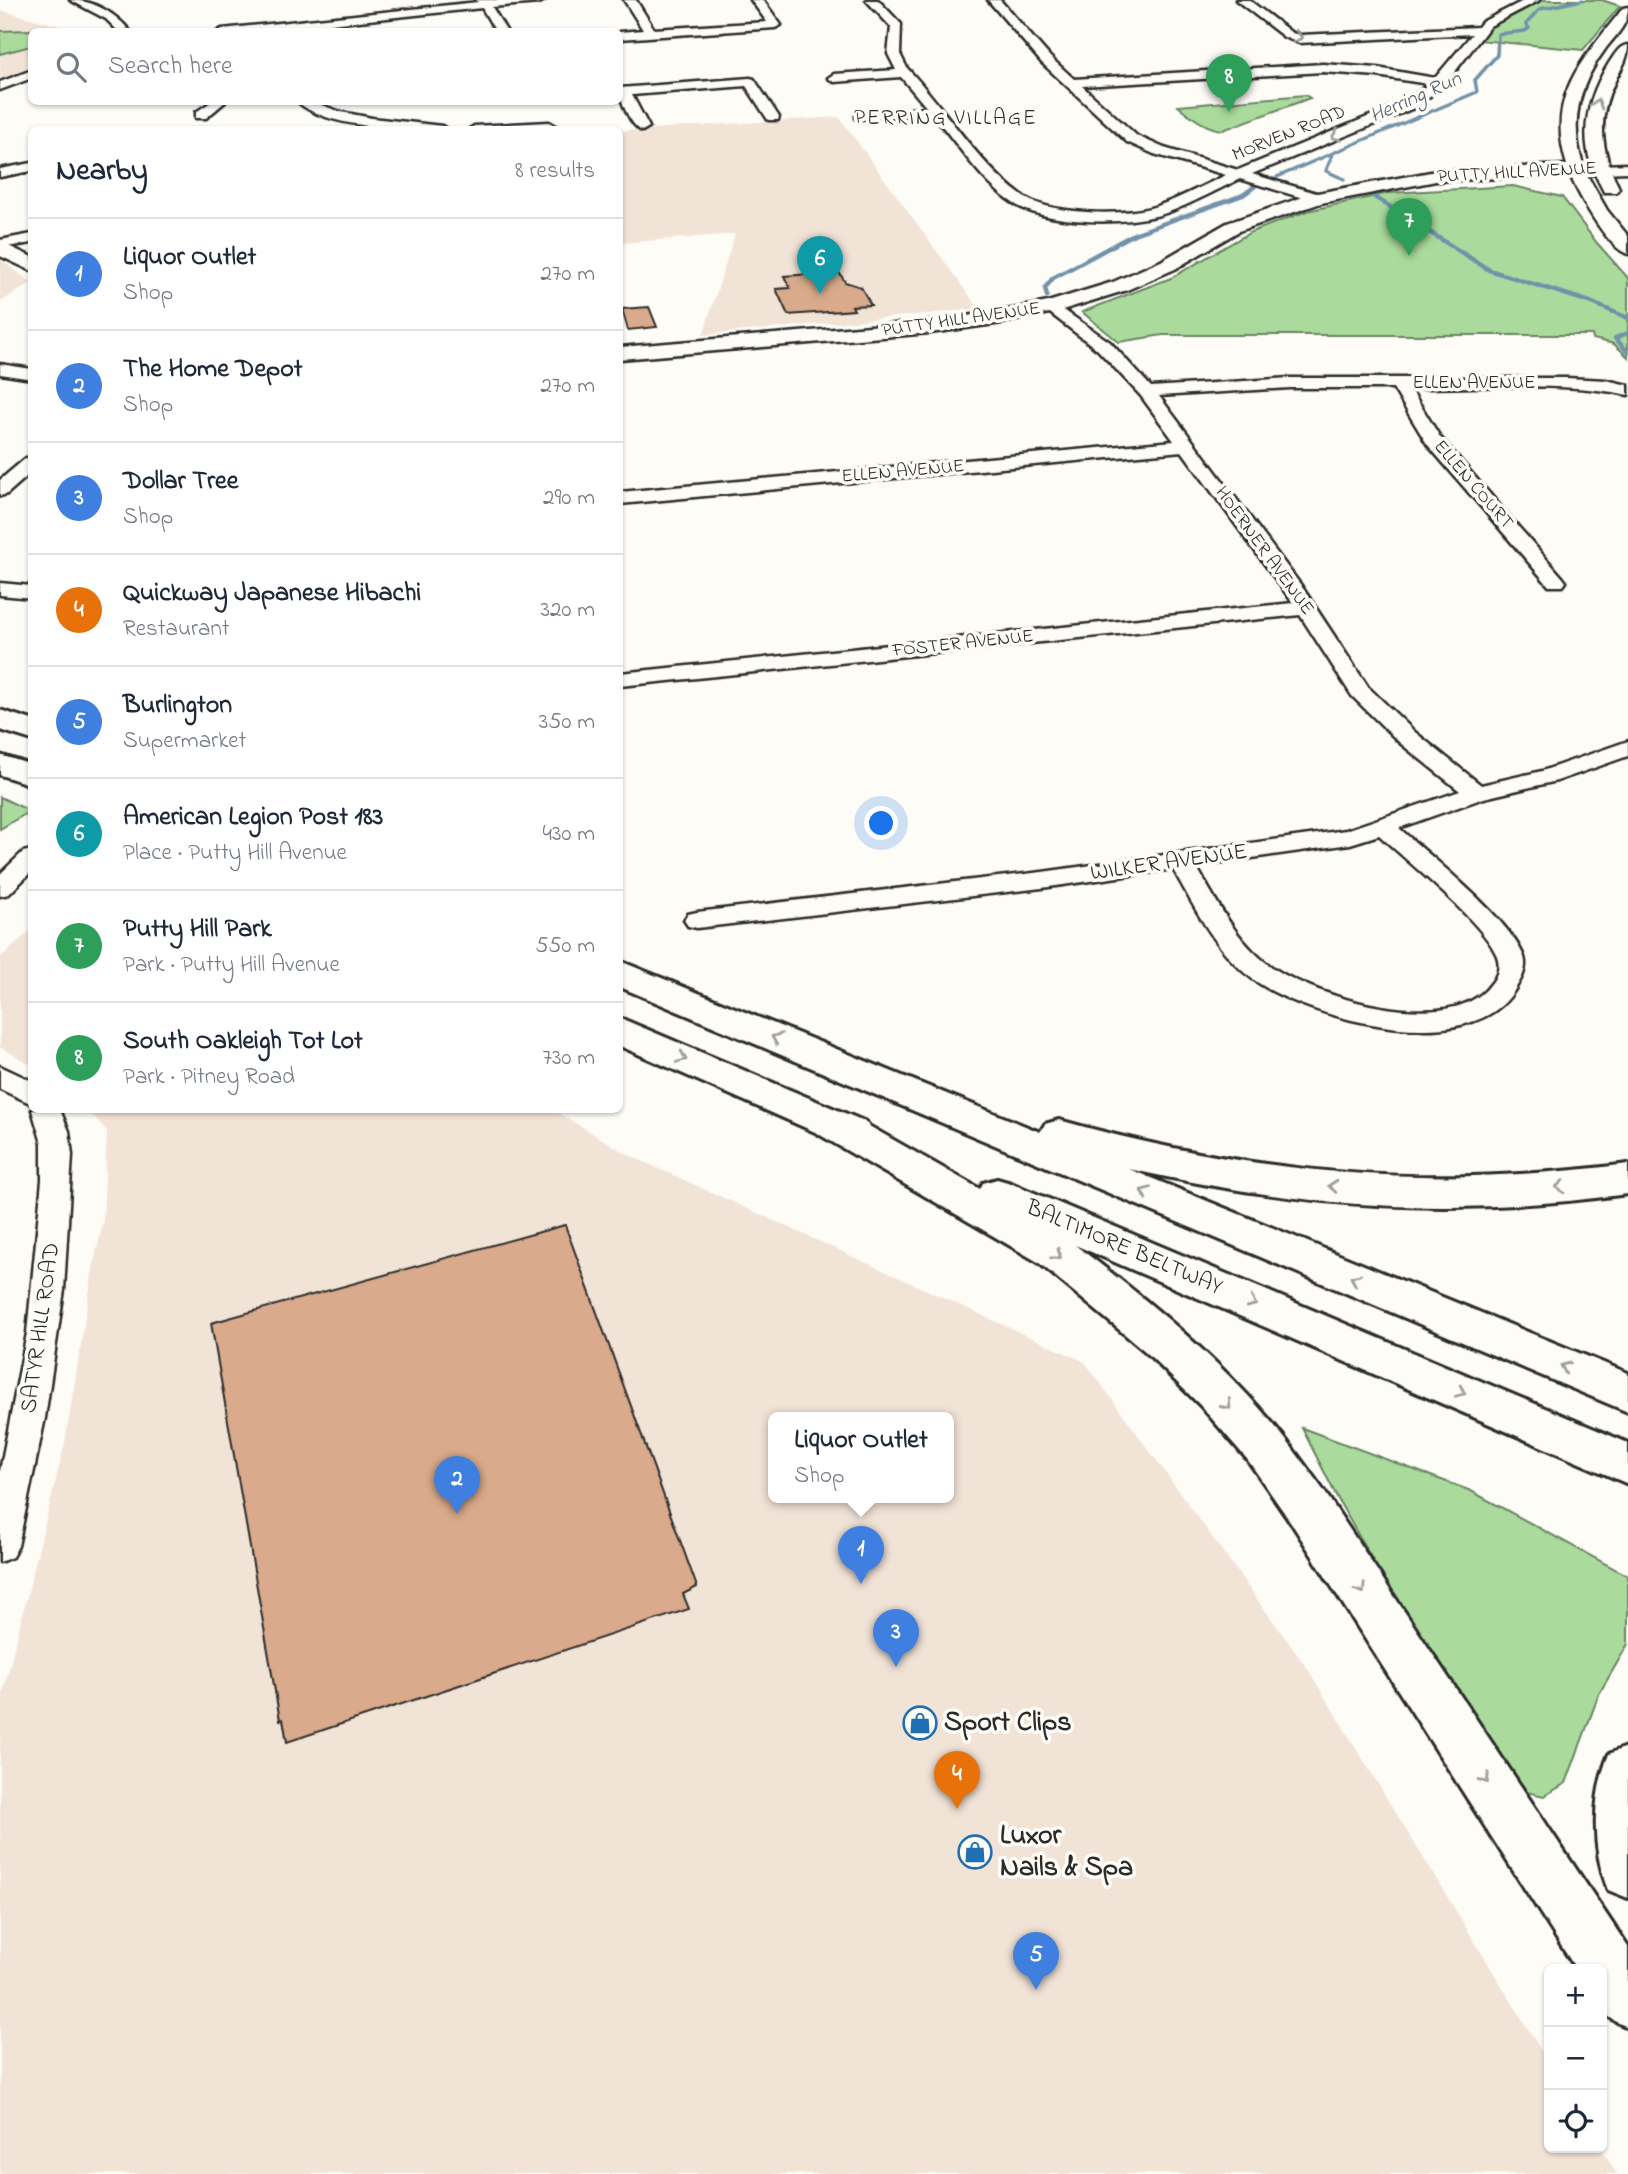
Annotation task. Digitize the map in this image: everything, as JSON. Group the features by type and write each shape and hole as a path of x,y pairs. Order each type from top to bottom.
{"highway":[{"path":"0,719 28,730"},
{"path":"0,764 28,774"},
{"path":"623,974 1628,1393"},
{"name":"BALTIMORE BELTWAY","path":"623,1032 1628,1464"},
{"path":"839,1064 1086,1142 1208,1170 1274,1180 1337,1187 1465,1193 1584,1185 1628,1179"},
{"path":"829,1122 1053,1251 1162,1339 1216,1392 1263,1445 1307,1506 1628,1998"},
{"path":"1628,1772 1623,1815 1628,1870"}],"main road":[{"path":"1628,11 1577,81 1571,99 1567,136 1577,173 1602,218 1628,248"},
{"path":"1622,206 1602,172 1593,120 1596,103 1611,71 1628,47"},
{"path":"1507,176 1549,160 1567,136"},
{"path":"1594,138 1628,157"},
{"name":"PUTTY HILL AVENUE","path":"623,353 953,325 1052,307 1136,279 1168,265 1233,227 1318,198 1406,183 1602,172"},
{"path":"1507,176 1561,190 1602,218"},
{"path":"0,246 28,263"}],"street":[{"path":"76,0 110,17 122,28"},
{"path":"256,28 483,2 539,0"},
{"path":"630,0 651,33"},
{"path":"623,35 775,25 757,0"},
{"path":"834,78 905,73 894,54 899,31 897,26 872,0"},
{"path":"994,0 1070,83 1132,139 1159,151 1318,198"},
{"path":"1242,0 1288,35 1299,39 1480,30"},
{"name":"MORVEN ROAD","path":"905,73 998,183 1018,200 1049,212 1103,217 1155,213 1240,174 1415,103 1438,82 1480,30 1493,19 1534,0"},
{"path":"483,2 499,28"},
{"path":"345,5 356,16"},
{"path":"1432,19 1449,32"},
{"path":"1070,83 1323,68 1359,70 1438,82"},
{"path":"0,86 28,76"},
{"path":"642,127 626,89 750,82 773,117"},
{"path":"201,115 215,105"},
{"path":"312,105 372,121 411,126"},
{"path":"861,116 936,111"},
{"path":"517,126 549,123"},
{"path":"0,173 28,168"},
{"name":"PUTTY HILL AVENUE","path":"1602,172 1628,168"},
{"name":"PUTTY HILL AVENUE","path":"1602,172 1628,175"},
{"path":"0,246 28,239"},
{"name":"HOERNER AVENUE","path":"1052,307 1104,346 1147,392 1306,608 1349,677 1373,706 1477,793"},
{"path":"0,369 28,373"},
{"name":"ELLEN AVENUE","path":"1147,392 1266,384 1398,383 1591,384 1628,390"},
{"name":"ELLEN COURT","path":"1398,383 1433,440 1556,582"},
{"name":"ELLEN AVENUE","path":"623,498 1187,445"},
{"path":"0,490 25,463"},
{"path":"0,589 28,592"},
{"name":"FOSTER AVENUE","path":"623,680 1306,608"},
{"name":"WILKER AVENUE","path":"697,920 1181,861 1350,837 1477,793 1549,776 1628,748"},
{"path":"1181,861 1230,942 1248,961 1280,986 1333,1006 1407,1018 1446,1020 1462,1018 1482,1009 1494,999 1513,970 1507,947 1459,895 1383,826"},
{"path":"0,888 27,862"},
{"path":"0,1076 28,1092"},
{"name":"SATYR HILL ROAD","path":"0,1546 27,1434 52,1263 56,1149 55,1126 48,1113"}],"shaded area":[{"path":"0,10 68,28 28,28 28,68 0,79"},
{"path":"839,117 979,309 703,335 735,234 623,243 623,131"},
{"path":"0,259 28,280 28,285 0,302"},
{"path":"28,933 28,1063 0,1047 0,958"},
{"path":"91,1113 558,1113 631,1156 1085,1362 1307,1668 1544,2055 1544,2153 1604,2153 1617,2174 0,2174 0,1705 65,1443 103,1222 107,1131"}],"green space":[{"path":"1534,0 1602,0 1620,6 1583,50 1478,40 1490,21"},
{"path":"28,30 28,47 0,54 0,31"},
{"path":"1305,95 1310,98 1223,130 1205,125 1178,106"},
{"path":"1513,186 1562,197 1628,278 1628,357 1614,344 1593,339 1592,335 1163,335 1119,342 1082,312 1171,278 1251,232 1307,211 1389,193"},
{"path":"0,797 28,810 28,812 0,829"},
{"path":"1302,1428 1471,1491 1628,1576 1628,1644 1599,1694 1566,1783 1544,1796 1513,1789 1430,1661 1340,1503"}],"building":[{"path":"839,272 845,282 861,287 871,305 852,306 854,310 788,315 776,289 790,288 784,276"},
{"path":"649,307 657,327 628,330 623,309"},
{"path":"565,1225 697,1587 683,1594 689,1609 287,1742 283,1719 280,1720 211,1323"}],"waterway":[{"name":"Herring Run","path":"1333,153 1477,92 1475,80 1497,55 1498,34 1525,31 1529,28 1526,24 1540,9 1582,0"},
{"path":"1277,177 1333,153"},
{"name":"Herring Run","path":"1333,153 1326,171 1344,179"},
{"path":"1047,296 1045,288 1053,278 1134,234 1243,195 1254,187"},
{"name":"Herring Run","path":"1373,196 1489,270 1590,302 1628,318"},
{"name":"Herring Run","path":"1628,333 1615,338 1628,352"}],"place":[{"name":"South Oakleigh Tot Lot","path":"1229,112"},
{"name":"Putty Hill Park","path":"1409,256"},
{"name":"American Legion Post 183","path":"820,294"},
{"name":"The Home Depot","path":"457,1514"},
{"name":"Liquor Outlet","path":"861,1584"},
{"name":"Dollar Tree","path":"896,1667"},
{"name":"Sport Clips","path":"920,1723"},
{"name":"Quickway Japanese Hibachi","path":"957,1809"},
{"name":"Luxor Nails & Spa","path":"975,1852"},
{"name":"Burlington","path":"1036,1990"}],"district":[{"name":"PERRING VILLAGE","path":"946,119"}]}
